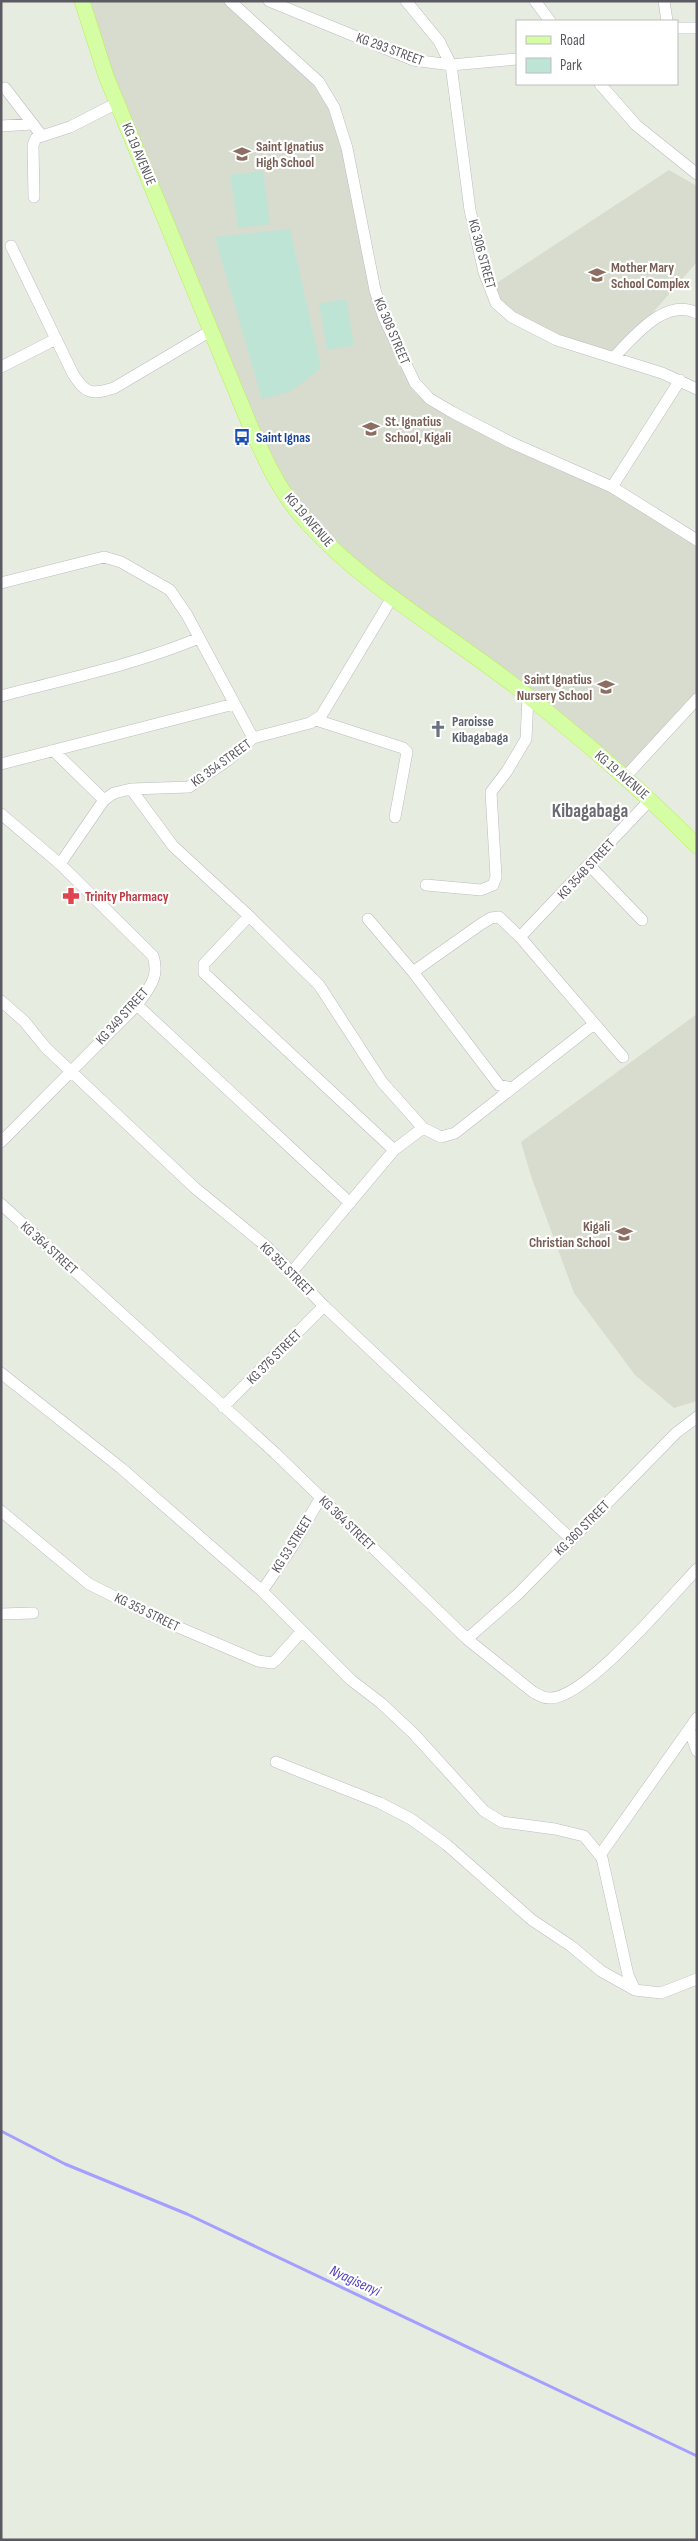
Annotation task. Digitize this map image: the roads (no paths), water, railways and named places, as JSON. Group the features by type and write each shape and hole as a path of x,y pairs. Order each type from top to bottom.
{"main road":[{"name":"KG 19 AVENUE","path":"82,1 117,103 264,458 296,510 330,545 393,596 528,697 626,776 697,846"}],"street":[{"name":"KG 308 STREET","path":"230,1 319,82 334,107 347,148 375,290 384,318 415,383 430,399 452,412 510,442 612,488 697,540"},
{"name":"KG 293 STREET","path":"269,1 412,60 451,65 516,59"},
{"name":"KG 306 STREET","path":"406,1 439,41 451,65 470,210 484,272 496,303 512,317 530,328 557,340 614,357 695,387"},
{"path":"535,1 549,20"},
{"path":"664,1 668,20"},
{"path":"678,28 697,28"},
{"path":"601,85 636,125 697,174"},
{"path":"5,88 42,136"},
{"path":"34,197 33,144 36,138 70,126 117,103"},
{"path":"1,126 32,124"},
{"path":"11,246 81,387 96,393 124,383 212,330"},
{"path":"614,357 662,314 674,310 697,313"},
{"path":"1,367 56,339"},
{"path":"612,488 680,380"},
{"path":"1,583 95,558 111,557 170,590 187,615 253,738"},
{"path":"316,720 321,716 393,596"},
{"path":"1,696 99,673 160,654 199,638"},
{"path":"426,884 481,890 493,885 496,877 491,792 507,771 526,739 528,697"},
{"path":"626,776 697,699"},
{"path":"1,764 55,752 234,704"},
{"path":"316,720 403,748 407,752 395,817"},
{"name":"KG 354 STREET","path":"104,800 114,793 131,789 189,787 228,760 253,738 316,720"},
{"path":"1,814 60,864 104,800 55,752"},
{"path":"131,789 173,846 249,916 319,985 382,1082 423,1128 441,1137 456,1133 594,1024"},
{"name":"KG 354B STREET","path":"520,937 590,866 650,800"},
{"name":"KG 349 STREET","path":"1,1142 137,1005 155,979 157,967 153,956 60,864"},
{"path":"590,866 642,920"},
{"path":"249,916 204,964 204,974 394,1150"},
{"path":"413,972 490,918 503,919 623,1057"},
{"path":"368,919 413,972 499,1085 511,1088"},
{"name":"KG 351 STREET","path":"1,1001 24,1021 37,1040 196,1188 266,1246 324,1306 571,1539"},
{"path":"137,1005 350,1203"},
{"path":"291,1273 394,1150 423,1128"},
{"name":"KG 364 STREET","path":"1,1204 321,1498 467,1639 533,1692 544,1698 562,1696 575,1690 596,1675 697,1569"},
{"name":"KG 376 STREET","path":"223,1407 324,1306"},
{"path":"1,1373 121,1468 262,1591 351,1680 382,1703 414,1734 484,1811 502,1822 575,1832 584,1836 600,1855 628,1976 635,1990"},
{"name":"KG 360 STREET","path":"467,1639 518,1594 676,1433 697,1417"},
{"name":"KG 53 STREET","path":"262,1591 292,1547 321,1498"},
{"name":"KG 353 STREET","path":"1,1511 89,1584 159,1619 258,1661 272,1663 302,1631"},
{"path":"1,1614 33,1613"},
{"path":"600,1855 697,1718"},
{"path":"689,1729 697,1751"},
{"path":"276,1762 380,1803 411,1819 447,1845 532,1920 571,1946 601,1971 635,1990 661,1993 697,1979"}],"waterway":[{"name":"Nyagisenyi","path":"1,2131 65,2164 187,2214 697,2456"}],"place":[{"name":"Saint Ignatius High School","path":"242,154"},
{"name":"Mother Mary School Complex","path":"597,275"},
{"name":"St. Ignatius School, Kigali","path":"371,429"},
{"name":"Saint Ignas","path":"242,437"},
{"name":"Saint Ignatius Nursery School","path":"606,687"},
{"name":"Paroisse Kibagabaga","path":"438,729"},
{"name":"Trinity Pharmacy","path":"71,896"},
{"name":"Kigali Christian School","path":"624,1234"}],"district":[{"name":"Kibagabaga","path":"590,811"}]}
